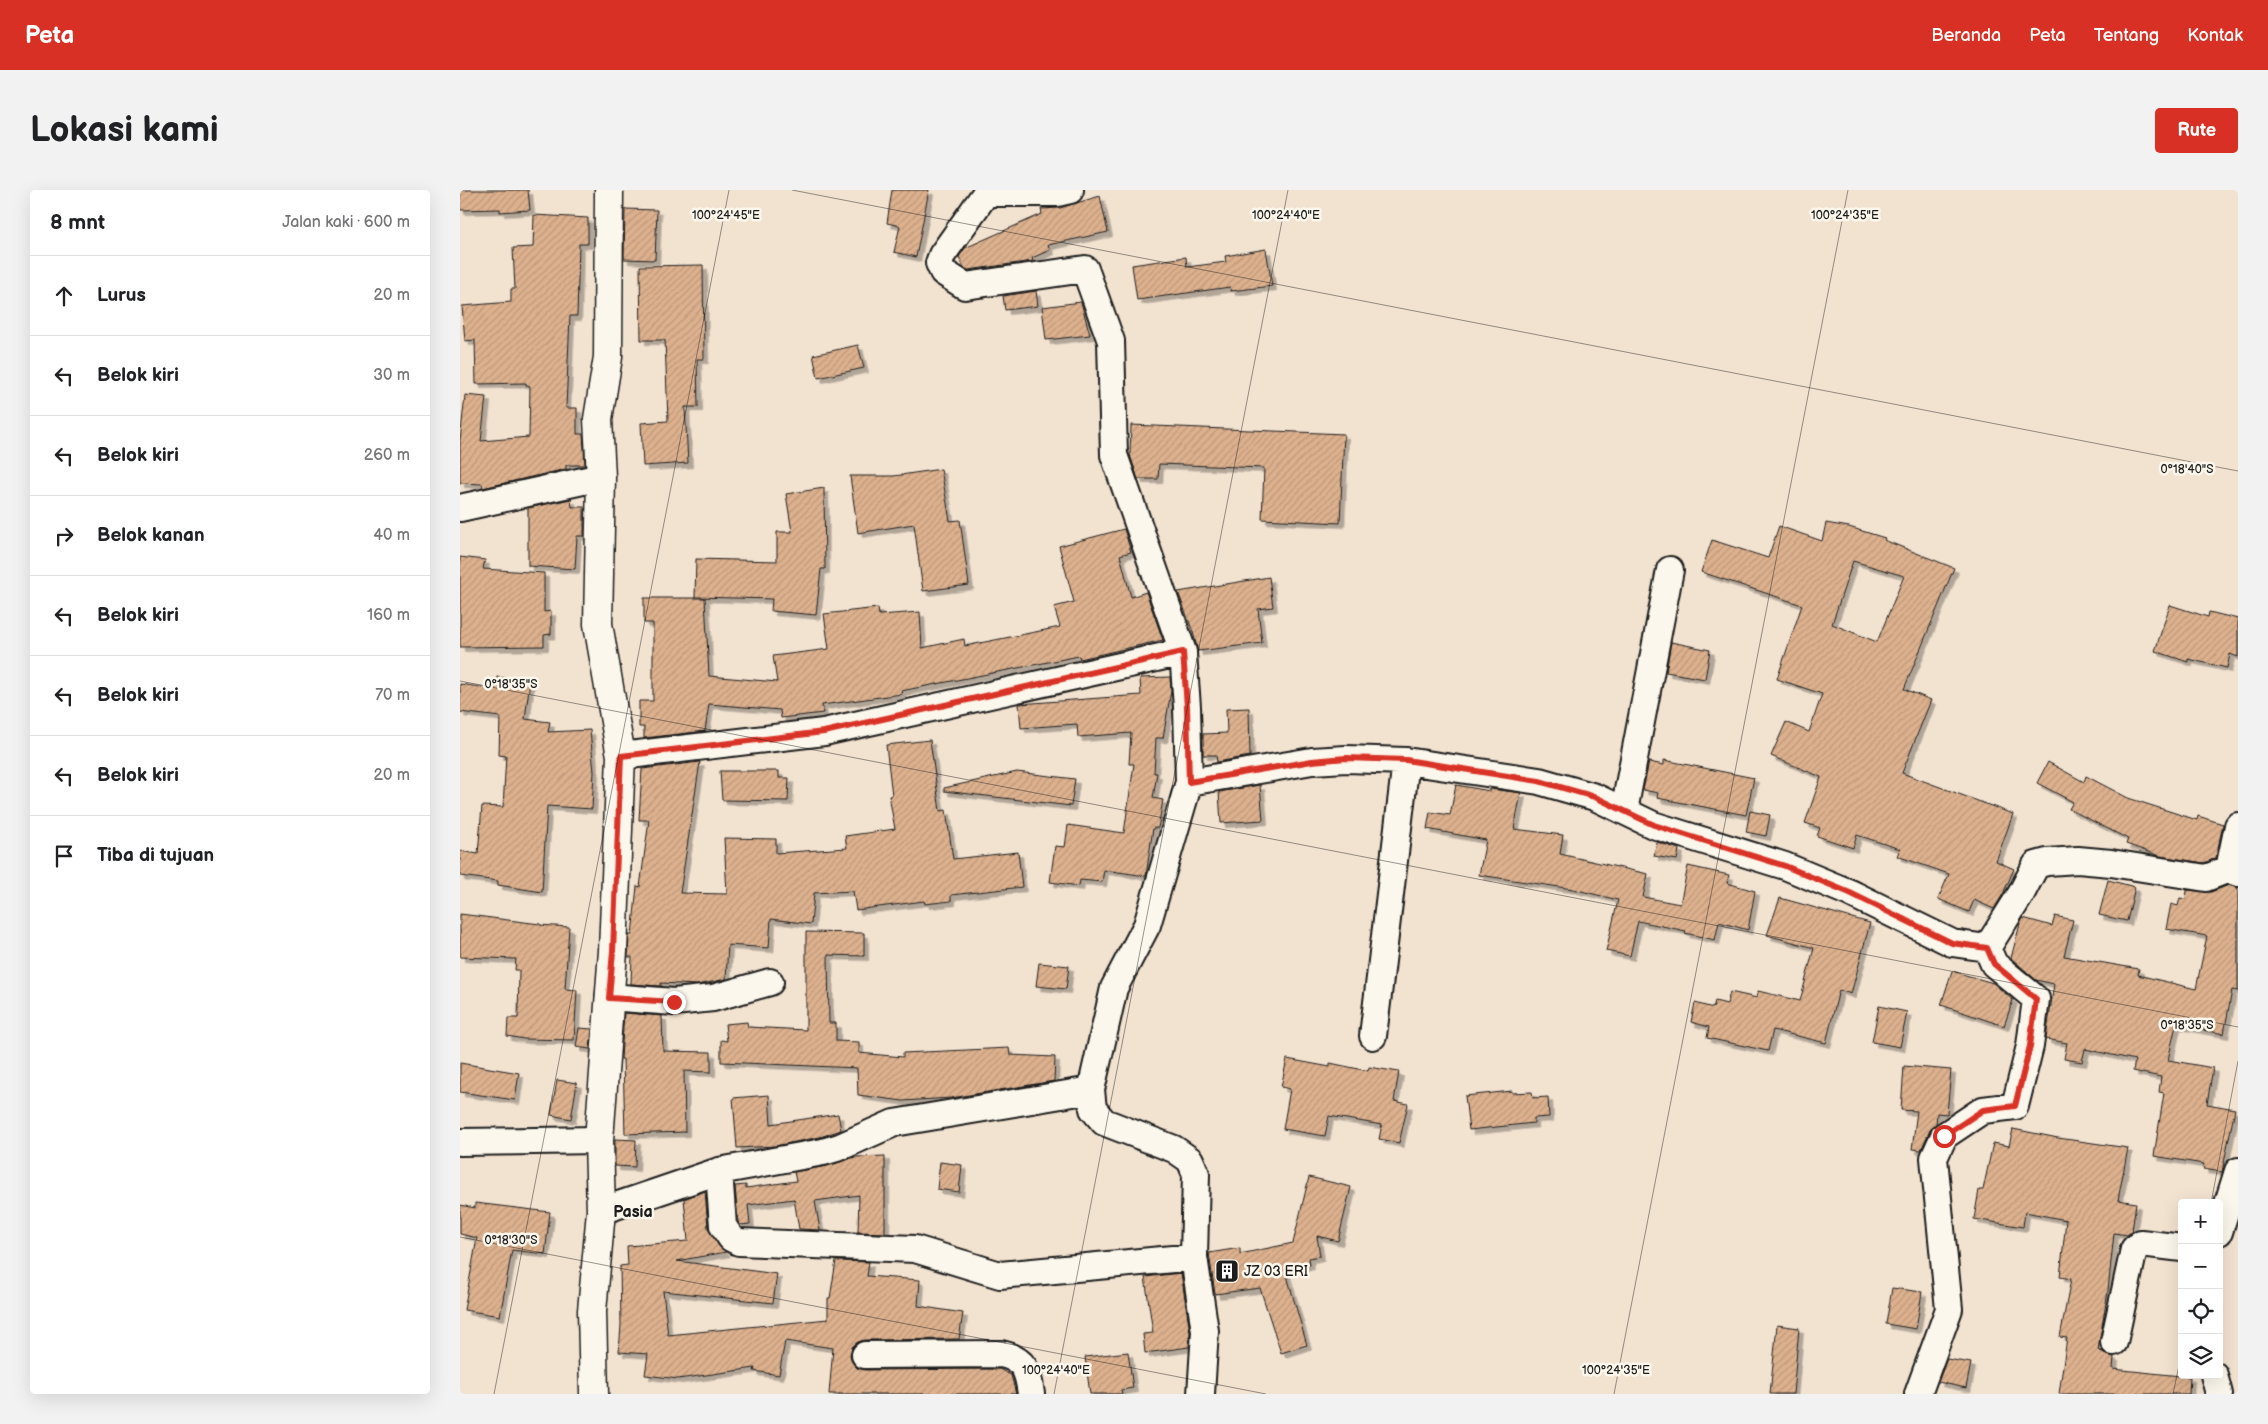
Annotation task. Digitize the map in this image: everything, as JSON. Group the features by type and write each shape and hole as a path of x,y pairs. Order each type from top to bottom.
{"street":[{"path":"594,1394 592,1311 601,1211 599,1140 613,951 621,756 598,624 601,477 598,419 608,357 609,190"},
{"path":"1070,190 1057,193 987,192 942,254 939,264 943,272 965,286 1085,269 1111,341 1114,455 1183,652 1189,782 1147,926 1114,988 1092,1090 1093,1109 1104,1122 1174,1149 1190,1160 1196,1174 1194,1257 1205,1331 1201,1394"},
{"path":"460,508 601,477"},
{"path":"1624,811 1670,570"},
{"path":"621,756 824,732 1183,652"},
{"path":"1189,782 1312,761 1346,758 1406,760 1539,781 1579,791 1654,825 1785,866 1850,893 1952,943 1987,948"},
{"path":"1373,1036 1406,760"},
{"path":"1987,948 2021,894 2036,865 2047,862 2086,861 2206,878 2233,871 2238,826"},
{"path":"1918,1394 1949,1309 1934,1158 1944,1136 1983,1110 2015,1106 2030,1046 2036,999 1994,964 1987,948"},
{"path":"609,998 674,1002 713,998 770,982"},
{"path":"601,1211 719,1171 823,1152 840,1147 894,1123 1092,1090"},
{"path":"460,1142 599,1140"},
{"path":"719,1171 723,1226 731,1238 739,1242 915,1249 1000,1275 1194,1257"},
{"path":"2223,1219 2238,1171"},
{"path":"2114,1342 2134,1250 2141,1244 2178,1248"},
{"path":"866,1355 1001,1354 1013,1357 1024,1365 1031,1394"},
{"path":"2215,1379 2219,1394"}],"building":[{"path":"460,190 528,190 530,210 500,212 500,209 460,210"},
{"path":"892,190 929,190 916,257 894,252 900,226 887,223"},
{"path":"1100,196 1108,232 1048,245 1050,250 1032,258 1033,261 968,270 964,268 959,257 965,248 1042,214 1041,209 1060,208"},
{"path":"625,209 657,210 655,260 624,259"},
{"path":"534,215 588,218 588,244 579,244 577,316 570,316 566,408 577,408 577,434 583,434 585,465 566,465 566,469 483,488 482,484 460,483 460,441 465,395 486,397 481,441 529,437 530,386 526,385 526,383 476,384 475,340 465,341 462,306 511,302 511,289 515,289 513,248 533,247"},
{"path":"1266,249 1272,286 1231,291 1230,287 1137,300 1132,265 1186,257 1187,267 1226,262 1225,256"},
{"path":"703,265 704,359 697,359 698,407 685,407 688,463 643,466 641,423 668,421 665,340 641,340 640,266"},
{"path":"1036,291 1038,306 1005,310 1003,296"},
{"path":"1081,302 1090,335 1046,340 1042,307"},
{"path":"858,345 864,368 818,378 813,355"},
{"path":"1131,425 1344,434 1340,523 1262,519 1264,468 1159,464 1158,479 1138,479 1130,455"},
{"path":"941,469 950,521 960,520 969,585 923,591 914,524 858,533 850,476 894,476"},
{"path":"824,488 825,569 821,569 816,615 771,611 772,599 695,597 696,559 777,561 777,532 792,532 786,494"},
{"path":"571,499 572,507 584,507 584,536 577,536 575,569 528,566 528,508"},
{"path":"1826,523 1849,527 1885,538 1884,540 1954,568 1904,689 1931,700 1902,773 2013,814 1996,861 2014,869 1994,909 1974,900 1969,912 1938,899 1949,874 1897,856 1900,849 1857,835 1853,848 1817,836 1820,828 1805,823 1821,777 1771,756 1786,722 1809,732 1822,694 1777,679 1802,605 1701,572 1712,540 1768,558 1779,526 1822,541","holes":["1853,561 1904,576 1877,642 1832,624"]},
{"path":"1124,529 1131,552 1120,555 1131,597 1146,592 1163,640 1080,659 1079,656 901,691 902,694 822,705 823,713 781,718 780,710 709,704 705,731 644,738 644,727 639,727 639,701 653,701 653,623 644,623 644,598 705,598 709,676 777,682 773,656 829,649 824,614 878,608 879,615 920,612 922,648 964,639 965,646 1060,627 1054,607 1074,602 1059,546"},
{"path":"460,557 485,560 483,569 544,573 544,612 551,611 551,634 544,635 544,646 460,647"},
{"path":"1269,577 1273,607 1258,609 1262,643 1198,651 1178,592"},
{"path":"2170,605 2208,617 2209,612 2238,619 2238,657 2230,654 2227,668 2188,659 2188,662 2155,651"},
{"path":"1671,642 1710,650 1705,679 1666,672"},
{"path":"497,677 530,681 525,719 550,722 548,732 590,730 594,772 592,809 547,806 542,892 498,885 498,881 460,876 460,851 478,854 482,806 503,807 506,756 499,755 500,717 460,712 460,684 495,689"},
{"path":"1170,677 1171,691 1163,738 1156,738 1154,773 1157,773 1153,798 1163,800 1158,828 1153,828 1146,876 1104,870 1102,882 1080,880 1079,886 1050,882 1055,846 1065,847 1068,825 1124,833 1134,764 1129,764 1131,733 1078,737 1077,724 1021,728 1019,704 1141,695 1140,678"},
{"path":"1249,708 1250,756 1217,762 1216,755 1203,755 1203,734 1227,733 1226,709"},
{"path":"930,740 940,811 946,810 953,859 1018,852 1022,887 951,895 951,901 925,904 924,901 856,910 853,891 814,893 811,924 771,919 769,948 728,945 726,979 697,985 661,983 661,986 631,984 632,957 628,957 629,935 632,935 637,886 640,887 649,820 639,820 642,769 700,762 680,893 727,894 724,838 776,839 776,853 847,848 845,836 895,829 889,796 892,795 886,745"},
{"path":"1664,760 1754,778 1746,815 1657,798 1658,793 1643,790 1649,762 1664,765"},
{"path":"2048,762 2084,782 2086,776 2128,798 2197,820 2198,816 2223,824 2216,858 2204,863 2160,856 2126,844 2128,839 2069,809 2073,802 2037,783"},
{"path":"720,771 779,771 779,778 789,778 788,801 722,800"},
{"path":"1017,772 1075,779 1071,806 944,791 944,788"},
{"path":"1260,785 1263,820 1221,823 1219,792"},
{"path":"1456,785 1490,791 1490,789 1521,793 1514,829 1563,835 1560,854 1648,874 1643,897 1680,904 1688,866 1729,875 1727,883 1755,891 1748,930 1719,922 1715,940 1685,933 1686,931 1638,921 1630,956 1606,951 1618,900 1573,889 1479,875 1486,840 1427,829 1430,812 1450,815"},
{"path":"1750,811 1770,815 1766,836 1746,832"},
{"path":"1657,842 1679,849 1677,860 1654,856"},
{"path":"2108,880 2135,887 2127,921 2099,915"},
{"path":"2229,885 2238,888 2238,991 2232,990 2224,1034 2176,1025 2168,1060 2213,1068 2207,1104 2235,1109 2222,1172 2203,1169 2204,1164 2154,1156 2164,1093 2159,1092 2161,1077 2133,1071 2135,1060 2085,1049 2082,1062 2064,1059 2067,1043 2046,1039 2054,984 2036,980 2011,958 2023,918 2052,926 2055,916 2073,920 2064,956 2139,969 2138,975 2196,989 2207,936 2166,929 2171,904 2178,906 2180,898 2186,899 2187,890 2211,892"},
{"path":"1780,898 1870,923 1851,994 1839,990 1826,1043 1773,1030 1768,1051 1707,1038 1709,1027 1691,1022 1695,1003 1713,1008 1715,1001 1727,1004 1730,992 1757,998 1758,991 1800,1001 1814,948 1767,935"},
{"path":"460,914 569,927 565,989 577,990 574,1040 524,1039 507,1036 508,1018 518,1018 519,970 515,970 516,959 460,957"},
{"path":"806,932 864,933 864,956 828,955 829,1023 836,1023 836,1041 859,1042 859,1053 903,1057 903,1053 1009,1048 1010,1055 1055,1057 1054,1081 951,1098 903,1101 858,1095 857,1068 721,1062 721,1040 727,1041 725,1024 747,1022 748,1027 806,1030"},
{"path":"1039,963 1069,966 1066,989 1036,986"},
{"path":"1952,971 1993,983 2013,1000 2004,1026 1941,1005"},
{"path":"1879,1006 1907,1012 1900,1047 1872,1042"},
{"path":"624,1013 662,1016 663,1051 711,1052 711,1072 684,1071 685,1132 625,1134 623,1059 621,1059"},
{"path":"579,1028 592,1029 590,1049 576,1047"},
{"path":"1287,1059 1330,1067 1330,1063 1368,1071 1369,1067 1399,1072 1394,1101 1408,1104 1399,1143 1379,1139 1382,1125 1329,1116 1325,1136 1283,1129 1290,1089 1281,1087"},
{"path":"460,1063 519,1073 515,1100 460,1092"},
{"path":"1904,1066 1951,1070 1947,1114 1937,1113 1936,1124 1930,1130 1921,1150 1912,1149 1917,1111 1901,1110"},
{"path":"557,1080 577,1083 571,1119 551,1115"},
{"path":"1512,1091 1512,1093 1532,1092 1533,1098 1548,1097 1549,1117 1534,1118 1534,1123 1469,1130 1465,1096"},
{"path":"769,1095 771,1124 838,1114 841,1130 820,1137 775,1146 737,1148 733,1098"},
{"path":"2013,1129 2058,1138 2128,1148 2118,1200 2136,1203 2132,1231 2127,1235 2114,1233 2108,1291 2098,1350 2114,1357 2113,1369 2178,1376 2178,1379 2190,1379 2189,1394 2059,1394 2067,1338 2060,1337 2071,1279 2060,1277 2066,1220 2025,1212 2023,1227 1974,1219 1979,1190 1983,1190 1993,1143 2009,1146"},
{"path":"615,1139 636,1140 635,1167 615,1166"},
{"path":"885,1156 885,1233 858,1232 859,1195 815,1201 820,1230 799,1229 794,1199 748,1205 750,1224 740,1225 738,1221 735,1186 746,1185 746,1188 796,1181 794,1172 827,1166 855,1157"},
{"path":"940,1162 962,1165 959,1192 937,1189"},
{"path":"1309,1177 1351,1187 1338,1241 1317,1236 1320,1256 1309,1258 1310,1265 1285,1269 1307,1345 1281,1353 1260,1288 1215,1294 1209,1253 1240,1248 1240,1254 1293,1243"},
{"path":"705,1191 708,1228 719,1246 726,1252 677,1261 777,1274 773,1303 663,1291 668,1335 828,1319 828,1298 830,1298 836,1261 869,1262 867,1276 920,1280 918,1306 963,1313 959,1339 865,1340 858,1342 852,1347 850,1355 852,1362 857,1368 865,1370 999,1369 1011,1375 1016,1394 829,1394 833,1348 785,1341 779,1375 754,1371 755,1368 678,1379 645,1375 648,1354 619,1352 621,1325 620,1266 628,1265 627,1246 688,1241 684,1199"},
{"path":"475,1203 550,1212 545,1254 512,1250 500,1316 464,1310 477,1238 460,1234 460,1205 475,1208"},
{"path":"1181,1273 1190,1332 1189,1347 1145,1353 1143,1334 1153,1333 1145,1277"},
{"path":"1892,1288 1922,1292 1916,1329 1886,1324"},
{"path":"1777,1325 1799,1328 1793,1394 1770,1394"},
{"path":"1128,1352 1133,1388 1121,1390 1122,1394 1090,1394 1085,1357"},
{"path":"1947,1359 1971,1363 1966,1388 1938,1382"}],"place":[{"name":"JZ 03 ERI","path":"1227,1271"}],"district":[{"name":"Pasia","path":"633,1212"}],"route":[{"path":"674,1002 609,998 613,951 621,756 824,732 1183,652 1189,782 1283,765 1346,758 1406,760 1539,781 1595,797 1654,825 1722,848 1785,866 1850,893 1952,943 1987,948 1994,964 2036,999 2030,1046 2015,1106 1983,1110 1944,1136"}]}
